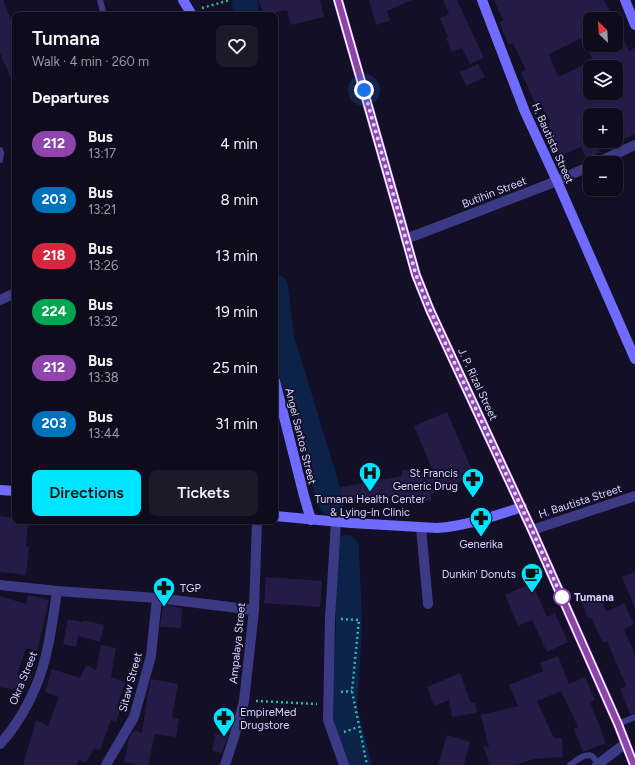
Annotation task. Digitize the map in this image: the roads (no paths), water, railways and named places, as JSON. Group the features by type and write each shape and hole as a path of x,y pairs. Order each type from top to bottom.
{"main road":[{"name":"J. P. Rizal Street","path":"338,0 416,275 430,310 522,507 618,724 634,765"}],"street":[{"path":"183,0 190,12"},
{"name":"H. Bautista Street","path":"482,0 525,112 635,359"},
{"path":"625,0 635,25"},
{"path":"611,156 635,145"},
{"name":"Butihin Street","path":"406,239 557,181 583,169"},
{"path":"0,300 12,294"},
{"name":"Angel Santos Street","path":"278,392 311,520"},
{"path":"0,490 12,491"},
{"name":"H. Bautista Street","path":"532,530 635,496"},
{"path":"278,516 421,528 450,527 462,525 522,507"},
{"path":"336,522 330,618 328,720 344,765"},
{"name":"Ampalaya Street","path":"226,765 244,701 254,610 257,524"},
{"path":"421,528 428,604"},
{"path":"0,585 57,591 157,598 254,610"},
{"name":"Okra Street","path":"0,744 23,712 36,684 46,655 57,591"},
{"name":"Sitaw Street","path":"106,765 134,717 151,656 157,598"},
{"path":"598,764 626,743"}],"lane":[{"path":"100,0 103,12"},
{"path":"0,150 0,160"},
{"path":"618,724 635,717"},
{"path":"570,765 582,757 587,756 592,756 598,764"}],"waterway":[{"path":"245,0 246,12"},
{"path":"278,312 281,338 331,502"},
{"path":"346,548 349,626 344,709 359,765"}],"place":[{"name":"Tumana Health Center & Lying-in Clinic","path":"370,492"},
{"name":"St Francis Generic Drug","path":"473,498"},
{"name":"Generika","path":"481,538"},
{"name":"Dunkin' Donuts","path":"532,594"},
{"name":"Tumana","path":"562,597"},
{"name":"TGP","path":"164,608"},
{"name":"EmpireMed Drugstore","path":"224,738"}]}
